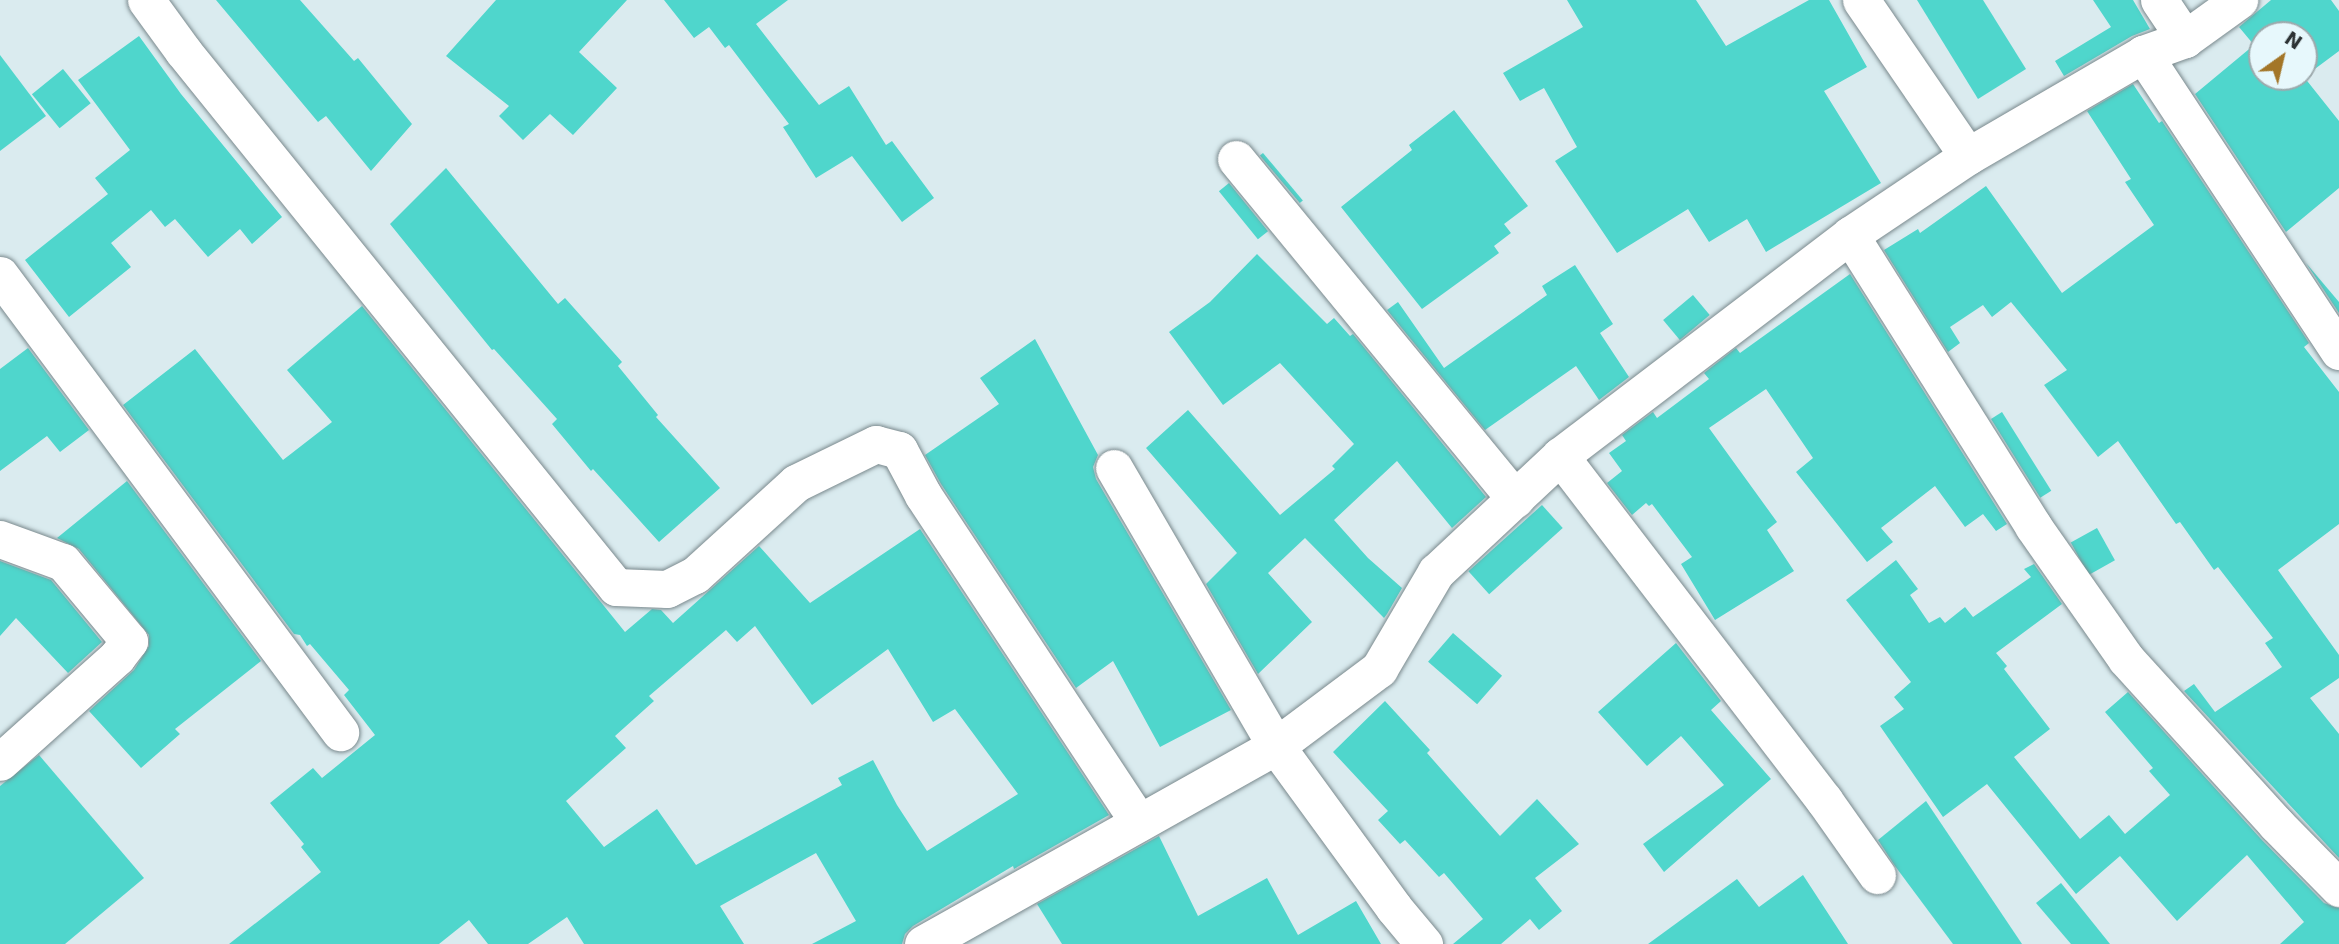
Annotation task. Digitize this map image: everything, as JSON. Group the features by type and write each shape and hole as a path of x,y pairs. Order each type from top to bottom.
{"street":[{"path":"146,0 192,62 616,587 667,589 695,575 796,483 876,444 899,450 923,495 1139,822"},
{"path":"1861,0 1968,156"},
{"path":"2159,0 2185,39"},
{"path":"923,944 1276,746 1379,669 1436,572 1560,456 1850,235 1968,156 2143,54 2185,39 2239,0"},
{"path":"2143,54 2339,351"},
{"path":"1236,159 1515,499"},
{"path":"1850,235 2033,526 2126,659 2267,814 2339,888"},
{"path":"0,275 340,733"},
{"path":"1560,456 1824,800 1877,875"},
{"path":"1114,468 1276,746 1394,908 1424,944"},
{"path":"0,539 63,562 130,641 117,657 0,762"}],"building":[{"path":"216,0 300,0 354,61 358,58 412,124 371,171 326,116 318,122"},
{"path":"496,0 627,0 579,52 617,88 573,135 550,114 523,140 499,116 509,106 446,56"},
{"path":"664,0 788,0 756,24 819,105 849,86 886,145 892,141 934,198 902,222 852,156 816,178 783,127 789,124 729,45 725,48 709,27 694,38"},
{"path":"1567,0 1696,0 1726,46 1809,0 1829,0 1867,67 1824,91 1881,183 1766,252 1747,219 1709,242 1688,209 1617,253 1555,161 1577,147 1544,88 1520,101 1503,73 1583,27"},
{"path":"1917,0 1983,0 2026,69 1978,99"},
{"path":"2093,0 2133,0 2150,29 2132,36 2064,76 2055,61 2111,27"},
{"path":"2271,0 2331,0 2339,11 2339,51 2318,67 2318,21 2248,21 2248,38 2239,27"},
{"path":"139,36 181,94 282,217 252,244 240,229 208,257 175,219 165,227 151,210 111,243 131,267 69,317 25,260 108,194 95,178 130,150 78,80"},
{"path":"2248,50 2248,91 2315,91 2339,121 2339,188 2286,232 2195,94"},
{"path":"0,55 46,116 0,151"},
{"path":"63,69 91,103 60,128 32,94"},
{"path":"2133,84 2159,123 2162,121 2309,343 2304,347 2339,392 2339,524 2278,570 2339,655 2339,678 2310,698 2339,734 2339,858 2184,691 2194,684 2215,712 2282,667 2265,643 2273,638 2218,567 2214,570 2180,522 2176,524 2118,441 2098,457 2044,385 2067,370 2011,302 1992,317 1983,305 1950,327 1960,343 1948,352 1884,250 1918,229 1920,233 1986,186 2062,293 2154,225 2125,182 2131,179 2087,111"},
{"path":"1454,110 1528,206 1504,224 1511,233 1494,246 1499,253 1422,309 1341,207 1412,150 1409,145"},
{"path":"1263,153 1303,200 1300,203 1260,156"},
{"path":"446,168 558,304 565,298 622,362 618,366 658,415 656,417 720,488 659,542 593,469 591,471 552,424 557,419 494,349 492,350 390,224"},
{"path":"1229,183 1268,231 1258,239 1219,191"},
{"path":"1257,254 1327,324 1334,318 1350,336 1353,334 1486,497 1452,528 1397,461 1334,520 1368,558 1402,588 1387,614 1384,618 1305,538 1268,573 1312,622 1258,674 1206,584 1237,553 1146,448 1188,410 1280,515 1335,469 1332,466 1354,444 1280,363 1223,405 1169,332 1210,302"},
{"path":"2306,263 2339,302 2339,313"},
{"path":"1575,265 1613,324 1600,333 1629,377 1599,400 1576,366 1485,430 1387,310 1398,302 1444,368 1547,295 1542,286"},
{"path":"1850,274 2007,524 1996,531 1983,514 1965,527 1935,486 1881,528 1893,542 1867,562 1796,472 1813,458 1766,389 1709,428 1777,522 1767,530 1794,571 1715,620 1681,564 1692,557 1652,504 1649,506 1646,503 1632,515 1607,483 1622,471 1609,453 1626,441 1622,435 1653,412 1657,418 1709,379 1704,373 1736,348 1740,353"},
{"path":"1693,295 1710,315 1680,340 1663,320"},
{"path":"362,306 625,632 652,609 661,610 673,623 759,546 810,603 920,529 1109,815 1014,869 1013,866 913,926 905,934 902,944 812,944 856,921 816,853 720,906 744,944 584,944 567,917 528,944 488,944 469,920 439,944 229,944 321,872 301,847 304,844 270,803 313,768 322,778 375,735 344,695 349,690 310,644 307,646 300,635 294,634 123,405 195,349 283,460 332,422 287,370","holes":["755,626 812,705 888,649 933,722 955,709 1018,794 927,851 897,805 873,760 838,778 842,785 696,865 657,809 604,847 566,801 626,748 615,736 654,701 649,696 726,630 737,642"]},
{"path":"1035,339 1098,455 1093,467 1096,479 1231,710 1160,747 1113,661 1076,688 941,484 925,455 999,404 980,378"},
{"path":"28,348 89,430 60,452 47,436 0,471 0,369"},
{"path":"2002,412 2051,491 2040,498 1991,419"},
{"path":"127,481 261,661 175,729 180,734 141,768 89,711 134,670 149,646 149,635 79,549 57,538"},
{"path":"1542,505 1563,528 1489,594 1468,571"},
{"path":"2097,528 2115,560 2089,575 2071,543"},
{"path":"1896,560 1918,589 1910,595 1929,623 1940,617 1945,623 1965,607 1973,617 2031,577 2024,569 2034,564 2062,604 1996,653 2007,666 2004,669 2050,729 2014,757 2080,839 2109,815 2125,834 2170,795 2149,771 2153,768 2105,712 2128,692 2261,839 2324,903 2339,908 2339,944 2280,944 2304,922 2247,855 2177,921 2120,856 2076,894 1987,784 1943,817 1880,726 1904,709 1894,697 1911,682 1846,600"},
{"path":"0,561 51,580 102,642 68,673 16,618 0,636"},
{"path":"1453,633 1502,676 1477,704 1428,662"},
{"path":"1676,643 1721,701 1711,710 1771,779 1664,872 1643,844 1724,785 1681,736 1647,766 1598,712"},
{"path":"1385,701 1430,750 1427,753 1500,836 1537,799 1579,844 1535,878 1562,911 1539,930 1530,919 1501,944 1453,944 1483,919 1444,873 1439,877 1405,840 1400,844 1378,820 1388,811 1333,752"},
{"path":"39,755 144,878 65,944 0,944 0,786"},
{"path":"1926,801 2022,944 1953,944 1895,866 1878,840"},
{"path":"1159,836 1198,916 1267,878 1298,935 1356,901 1381,944 1062,944 1037,904"},
{"path":"1803,875 1848,944 1648,944 1737,879 1759,907"},
{"path":"2061,883 2110,944 2071,944 2036,903"}]}
